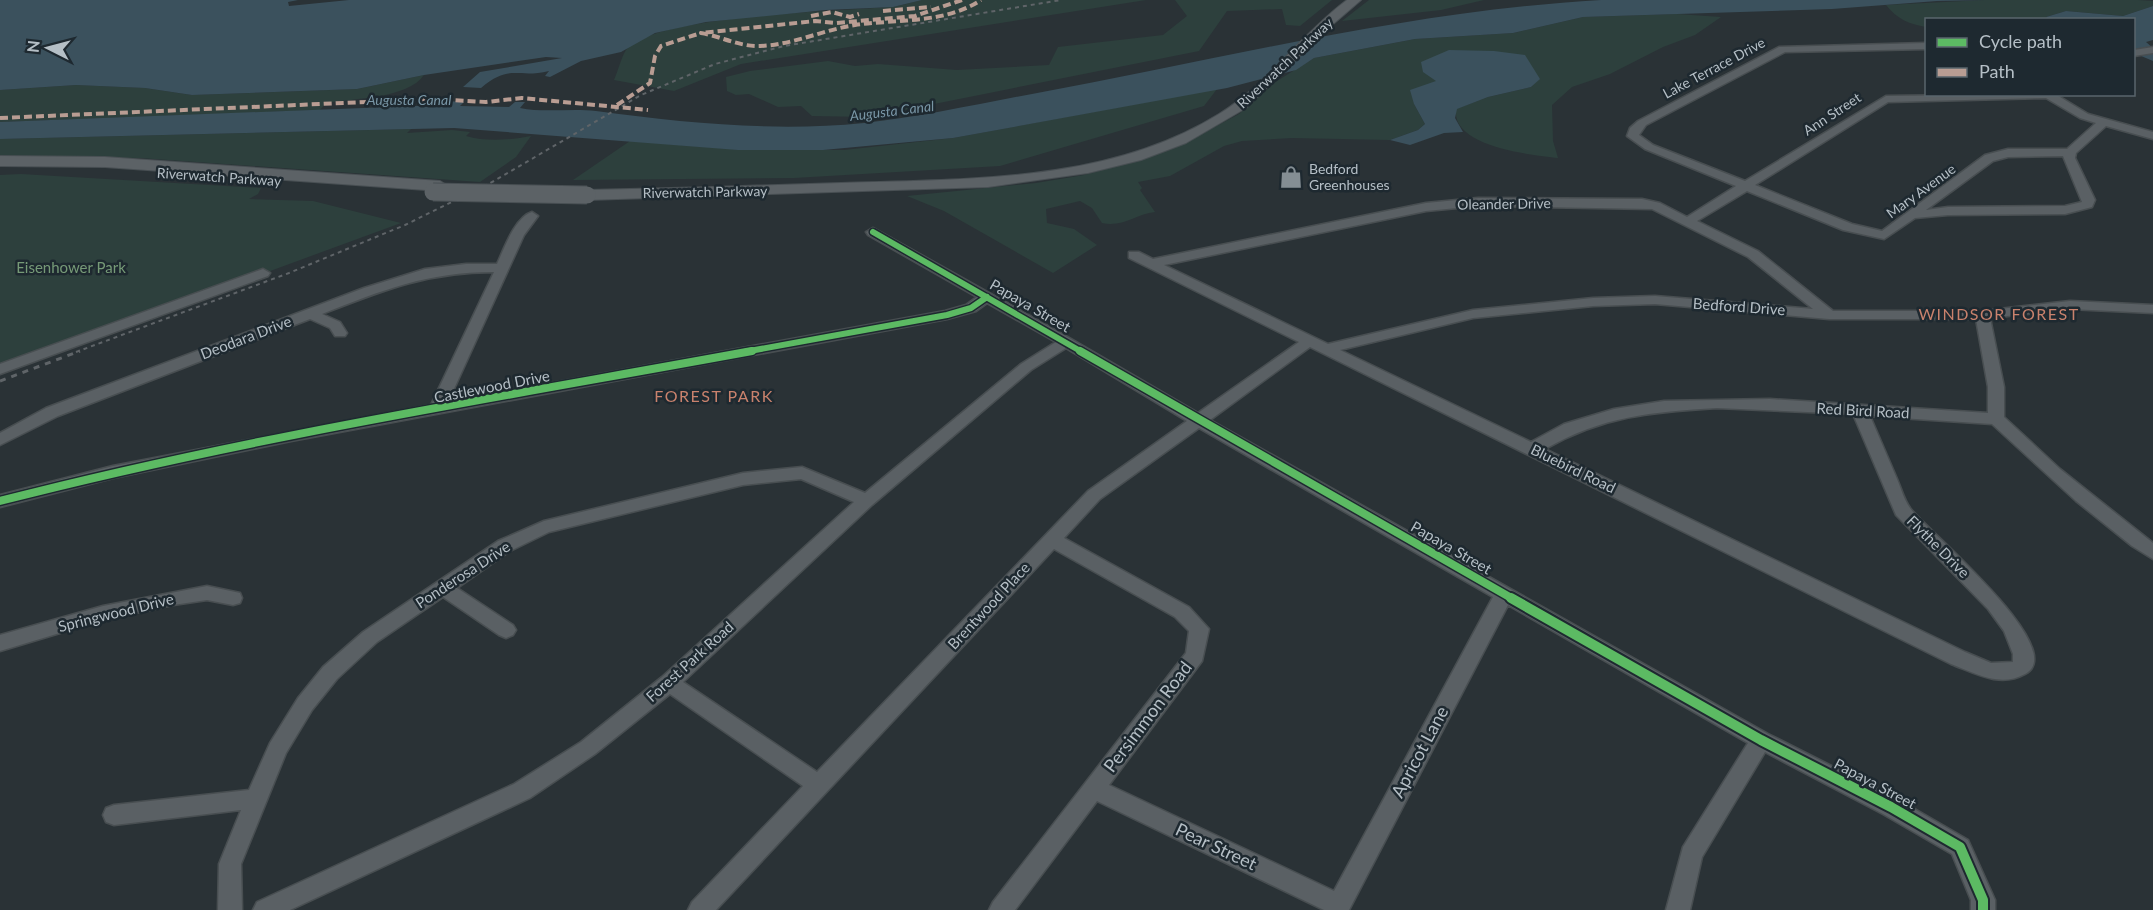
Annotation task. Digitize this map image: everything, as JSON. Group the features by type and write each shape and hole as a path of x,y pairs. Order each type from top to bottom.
{"main road":[{"name":"Riverwatch Parkway","path":"589,192 933,179 1030,171 1095,158 1147,143 1188,127 1235,99 1324,16 1355,0"},
{"name":"Riverwatch Parkway","path":"0,167 90,168 437,189 589,192 940,185 1055,173 1116,160 1176,140 1221,119 1254,95 1341,6"},
{"name":"Riverwatch Parkway","path":"0,161 105,162 437,189"}],"street":[{"name":"Lake Terrace Drive","path":"1633,136 1634,130 1642,123 1783,49 1925,46"},
{"path":"2135,53 2153,50"},
{"name":"Ann Street","path":"1689,221 1749,186 1874,104 1886,99 2007,96"},
{"path":"2048,96 2065,107 2103,123 2153,136"},
{"path":"1913,215 1948,211 2065,210 2088,204 2089,200 2069,158 2070,152 2103,123"},
{"name":"Mary Avenue","path":"1633,136 1649,147 1863,232 1884,235 1989,159 2017,153 2070,152"},
{"name":"Oleander Drive","path":"1152,263 1426,207 1468,203 1642,203 1656,206 1689,221 1753,255 1829,315"},
{"path":"436,411 518,234 532,216"},
{"name":"Papaya Street","path":"873,232 1066,342 1109,370 1761,740 1891,807 1960,847 1983,900 1983,910"},
{"name":"Bluebird Road","path":"1134,255 1958,658 1995,672 2014,672"},
{"name":"Deodara Drive","path":"0,440 52,412 425,273 466,268 502,268"},
{"path":"0,369 263,273"},
{"name":"Castlewood Drive","path":"0,501 146,465 291,436 947,315 971,308 987,297"},
{"name":"Bedford Drive","path":"1328,348 1473,314 1593,302 1655,300 1829,315 1982,315 2070,304 2153,309"},
{"path":"310,314 335,325 340,333"},
{"path":"1982,315 1996,387 1996,420 2101,514 2153,552"},
{"name":"Brentwood Place","path":"700,910 1094,495 1311,340"},
{"name":"Forest Park Road","path":"265,910 522,791 588,748 669,683 866,501 1026,367 1066,342"},
{"name":"Red Bird Road","path":"1532,449 1548,436 1572,425 1608,415 1673,407 1734,404 1996,420"},
{"name":"Flythe Drive","path":"1860,411 1902,511 1995,604 2012,628 2023,654 2023,666 2014,672"},
{"name":"Ponderosa Drive","path":"230,910 230,864 277,749 304,704 330,673 370,637 504,546 544,527 743,479 802,473 842,488 866,501"},
{"name":"Persimmon Road","path":"1001,910 1195,655 1199,629 1182,612 1051,539"},
{"path":"443,588 506,630"},
{"name":"Springwood Drive","path":"0,643 104,613 173,598 207,593 233,598"},
{"name":"Apricot Lane","path":"1337,908 1504,594"},
{"path":"669,683 820,786"},
{"path":"1678,910 1691,854 1761,740"},
{"name":"Pear Street","path":"1094,789 1337,908"},
{"path":"114,815 256,799"}],"green space":[{"path":"922,0 1146,0 741,64 674,91 614,80 626,50 643,38 672,29 750,17 890,7"},
{"path":"1175,0 1332,0 1300,26 1286,25 1282,9 1227,11 1199,51 869,117 812,116 801,106 778,107 749,94 736,95 727,91 726,77 750,71 828,61 855,66 878,64 957,70 1049,65 1058,47 1163,35 1187,16"},
{"path":"1369,0 1484,0 1441,10 1342,21"},
{"path":"1984,0 2153,1 2153,6 2123,16 2066,11 2046,17 2048,18 1925,18 1925,27 1904,20 1886,5"},
{"path":"1677,14 1721,17 1695,35 1663,47 1610,74 1572,87 1552,105 1553,141 1558,158 1495,147 1466,132 1458,122 1456,109 1488,97 1531,87 1540,78 1437,80 1414,104 1425,124 1418,130 1390,140 1292,138 1242,141 1224,146 1170,176 1138,182 1142,188 1140,190 1155,212 1116,224 1102,223 1092,208 1080,201 1046,209 1047,223 1074,229 1097,245 1053,273 944,211 907,196 1036,183 1084,175 1146,158 1177,147 1239,114 1277,81 1314,58 1415,39 1513,33 1583,17"},
{"path":"424,75 406,89 380,96 326,103 320,110 0,122 0,90 76,85 145,88 192,95 357,89"},
{"path":"1217,89 1204,106 1000,166 794,178 573,180 630,141 745,150 844,150 953,138"},
{"path":"411,129 407,133 452,130 470,132 466,136 490,140 531,136 516,157 480,182 140,158 0,157 0,139"},
{"name":"Eisenhower Park","path":"21,174 261,188 258,194 249,199 313,201 401,223 0,370 0,175"}],"water":[{"path":"0,0 298,0 288,2 289,6 349,0 922,0 893,7 826,10 706,22 655,33 621,52 581,61 550,77 545,76 549,71 507,74 491,80 481,88 463,87 480,72 562,58 546,57 424,75 357,89 192,95 145,88 76,85 0,90"},
{"path":"1601,0 1985,0 1937,1 1832,9 1583,17 1513,33 1415,39 1314,58 1296,70 1227,88 953,138 823,150 738,150 454,128 0,139 0,122 440,105 445,101 464,102 460,106 509,107 515,102 525,102 520,108 587,110 730,125 831,126 949,110 1386,25 1458,14"},
{"path":"2153,6 2153,40 2146,42 2153,48 2153,61 2135,53 2135,18 2046,17 2066,11 2123,16"},
{"path":"1449,50 1494,51 1525,55 1540,79 1531,87 1488,97 1457,109 1455,118 1463,132 1444,133 1410,145 1390,140 1418,130 1425,124 1414,104 1410,90 1436,81 1423,72 1421,62"}],"railway":[{"path":"76,352 289,273 405,225 494,181 641,95 715,64 784,46 1061,0"},
{"path":"0,381 80,351"}],"marked path":[{"path":"962,0 915,16 836,23 815,21 730,32 720,30 701,33 761,46 855,25 898,22 952,13 969,8 981,0"},
{"path":"883,11 931,7"},
{"path":"811,16 832,12 846,14 850,17 859,14"},
{"path":"617,105 650,83 655,56 661,46 701,33"},
{"path":"0,118 434,99 486,102 522,98 648,110"}],"cycle path":[{"path":"873,232 1066,342 1109,370 1761,740 1891,807 1960,847 1983,900 1983,910"},
{"path":"0,501 113,472 291,436 947,315 971,308 987,297"}],"place":[{"name":"Bedford Greenhouses","path":"1291,177"}],"district":[{"name":"WINDSOR FOREST","path":"1999,314"},
{"name":"FOREST PARK","path":"714,396"}],"water label":[{"name":"Augusta Canal","path":"409,100"},
{"name":"Augusta Canal","path":"892,111"}]}
